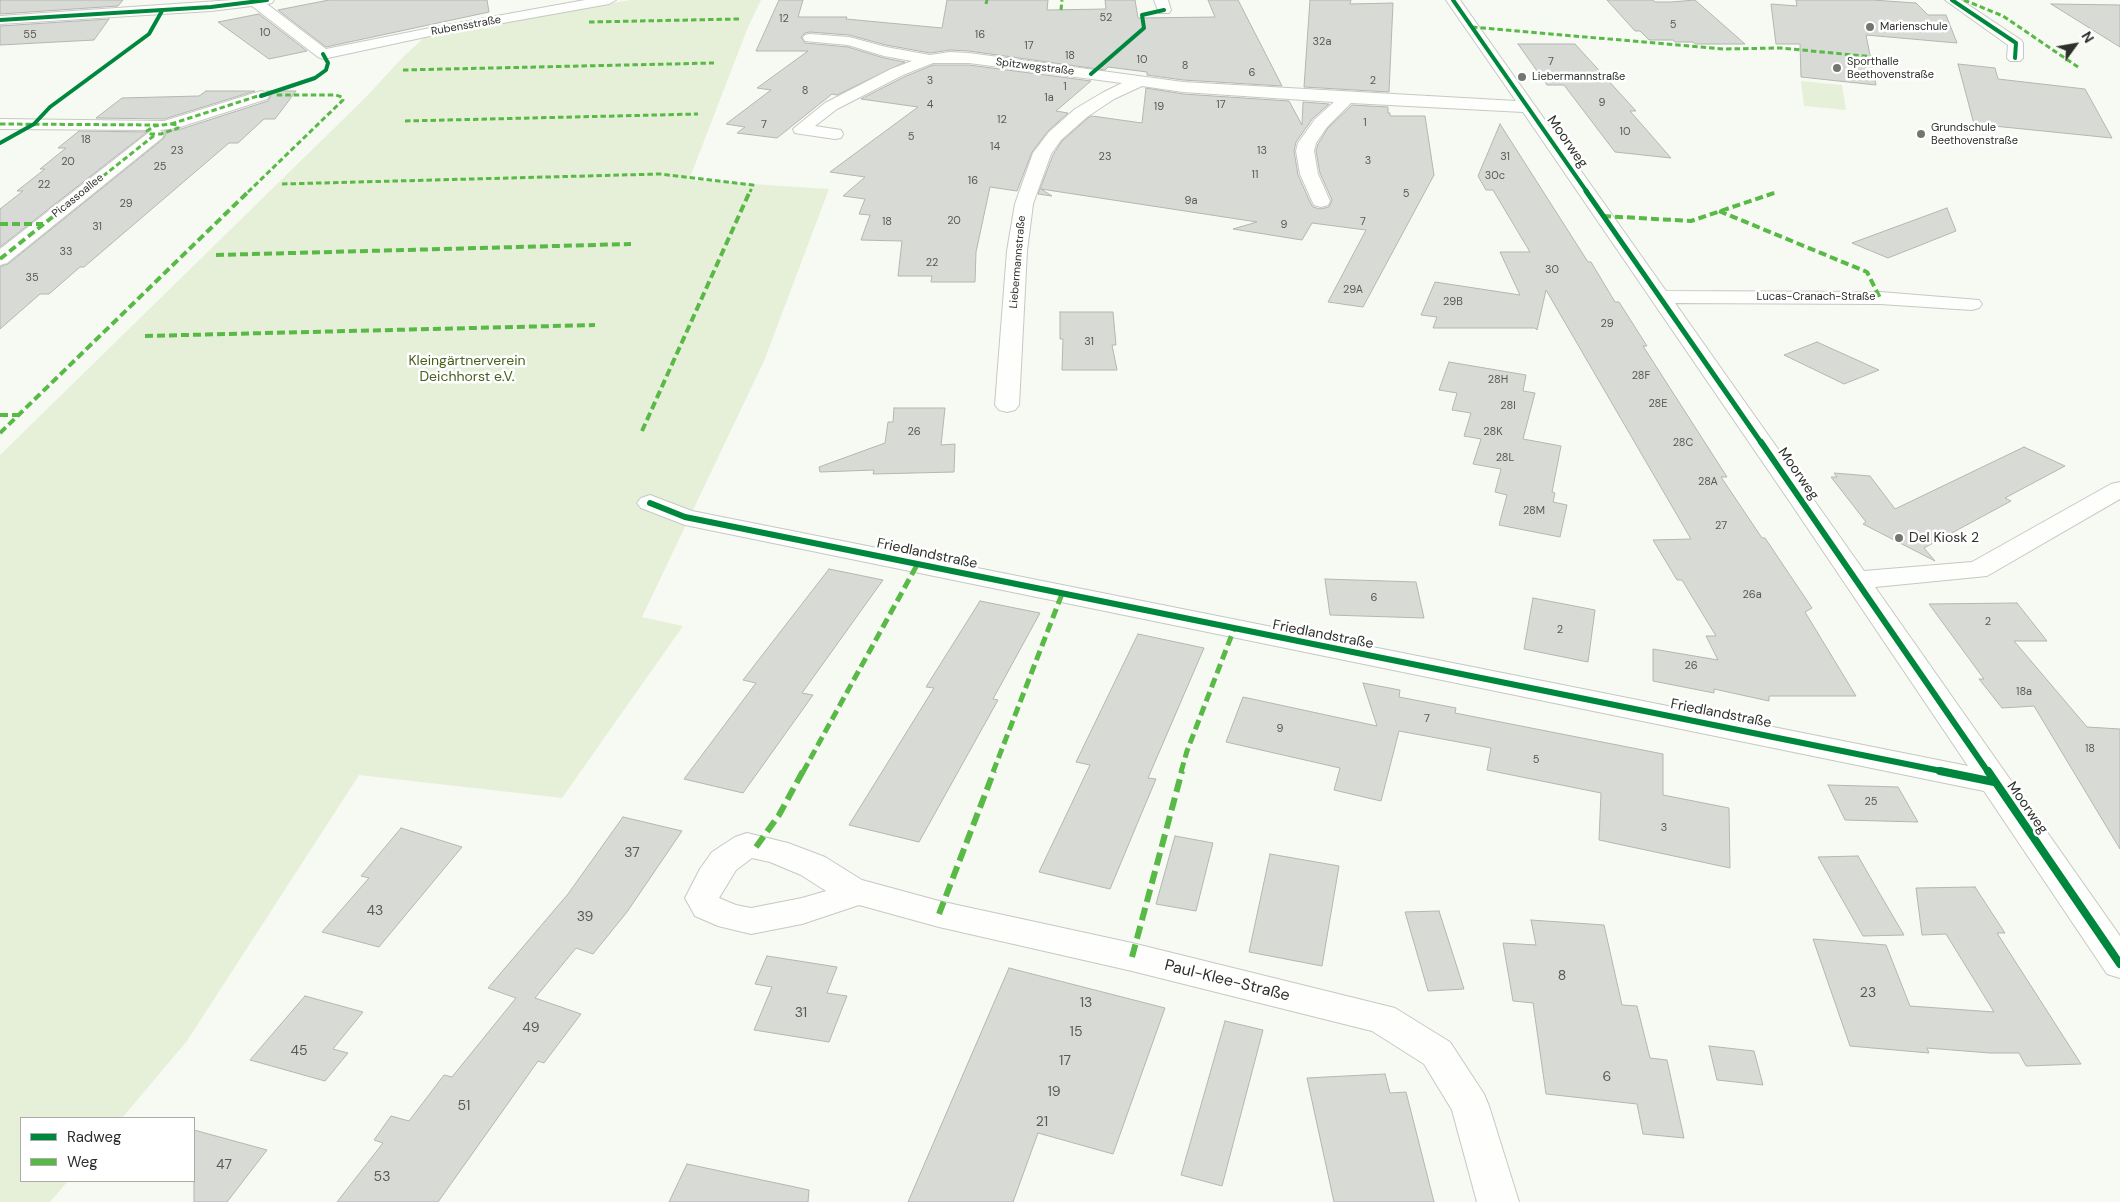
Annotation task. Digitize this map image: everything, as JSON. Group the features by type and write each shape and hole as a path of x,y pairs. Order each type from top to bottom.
{"street":[{"name":"Rubensstraße","path":"261,1 323,54 439,30 609,0"},
{"name":"Moorweg","path":"1453,0 1857,580 2120,964"},
{"path":"1952,0 2016,43 2015,58"},
{"path":"0,20 162,11 261,1"},
{"name":"Spitzwegstraße","path":"810,38 850,41 884,51 930,59 969,58 1140,81"},
{"name":"Spitzwegstraße","path":"835,134 801,129 831,106 897,72 930,59"},
{"path":"1140,81 1182,87 1528,107"},
{"name":"Liebermannstraße","path":"1007,405 1017,252 1024,204 1042,152 1055,136 1081,113 1108,96 1140,81"},
{"name":"Picassoallee","path":"0,124 162,127 261,96"},
{"path":"1321,201 1308,174 1305,151 1307,143 1321,123 1347,98"},
{"name":"Picassoallee","path":"0,259 162,127"},
{"name":"Lucas-Cranach-Straße","path":"1659,297 1880,298 1972,304"},
{"path":"1857,580 1978,570 2120,489"},
{"name":"Friedlandstraße","path":"650,503 695,519 1994,782"},
{"name":"Paul-Klee-Straße","path":"851,890 939,914 1132,957 1382,1019 1437,1053 1470,1106 1498,1202"}],"green space":[{"name":"Kleingärtnerverein Deichhorst e.V.","path":"630,0 761,0 748,27 689,180 829,189 764,361 642,617 683,626 562,798 359,775 187,1041 123,1117 20,1117 20,1182 67,1182 50,1202 0,1202 0,455 426,36"},
{"path":"1801,81 1842,85 1846,110 1804,106"}],"building":[{"path":"0,0 123,0 118,6 0,14"},
{"path":"329,0 487,0 489,12 326,47 278,10"},
{"path":"779,0 803,0 798,17 847,17 846,19 942,28 947,0 1048,0 1047,10 1106,9 1105,0 1135,0 1138,18 1215,17 1208,0 1238,0 1282,86 1183,80 1147,75 1147,72 1108,67 1105,70 969,51 950,50 930,53 886,45 849,35 810,32 805,33 801,37 805,43 848,47 905,62 837,95 832,94 777,138 737,133 745,127 726,124 771,90 757,88 808,51 756,51"},
{"path":"1310,0 1351,0 1350,4 1393,3 1389,92 1304,87"},
{"path":"1607,0 1671,2 1695,0 1745,44 1695,44 1693,42 1675,42 1673,40 1649,40 1640,31 1635,31"},
{"name":"Marienschule","path":"1796,0 1872,0 1916,3 1928,15 1946,15 1957,43 1866,35 1876,85 1801,77 1800,44 1776,44 1771,4 1797,6"},
{"path":"2051,4 2120,5 2120,47"},
{"path":"259,14 307,51 269,59 218,22"},
{"path":"109,19 94,40 0,45 0,26"},
{"path":"1518,44 1575,44 1636,111 1630,111 1671,158 1615,152 1564,85 1547,85"},
{"path":"1958,64 1995,68 1998,79 2085,89 2112,138 1974,124"},
{"path":"933,65 969,65 1091,81 1056,111 1068,113 1048,131 1032,152 1017,191 990,187 976,252 975,282 931,282 932,276 898,276 902,241 861,240 870,215 859,214 865,199 843,196 865,177 830,172 918,107 861,99 904,77"},
{"path":"1146,88 1183,94 1289,101 1302,125 1303,102 1329,104 1313,118 1296,142 1294,151 1298,175 1310,202 1313,207 1320,209 1329,207 1332,200 1320,173 1316,151 1318,144 1328,128 1352,105 1388,107 1390,116 1425,116 1434,175 1363,307 1328,302 1366,230 1312,223 1302,240 1233,229 1257,222 1041,189 1052,196 1038,194 1053,155 1062,141 1088,118 1092,116 1142,123"},
{"path":"206,91 255,91 164,119 96,118 122,98 199,96"},
{"path":"267,91 296,91 275,119 264,119 238,143 229,143 84,267 80,267 49,294 40,294 0,329 0,267 8,264 163,139 166,134 164,131 178,130 268,101 271,95"},
{"path":"1500,124 1588,262 1591,262 1615,302 1619,302 1647,346 1643,346 1727,477 1721,477 1812,608 1805,612 1856,696 1769,696 1769,701 1714,689 1714,693 1653,681 1653,649 1718,660 1706,636 1716,636 1682,580 1677,580 1653,540 1691,539 1546,290 1537,330 1535,328 1433,328 1437,317 1421,315 1435,282 1520,295 1500,252 1530,252 1493,190 1486,190 1478,176"},
{"path":"79,131 147,132 0,247 0,209 23,191 17,191 45,169 40,169 66,148 58,148"},
{"path":"1947,208 1956,231 1888,258 1852,243"},
{"path":"1060,312 1113,312 1116,345 1112,345 1117,370 1062,370 1063,339 1060,339"},
{"path":"1817,342 1879,370 1844,384 1784,355"},
{"path":"1449,362 1526,375 1523,391 1535,393 1523,439 1561,446 1552,492 1555,493 1553,502 1567,505 1560,537 1499,525 1507,495 1495,492 1501,469 1473,464 1481,439 1464,436 1471,413 1452,410 1457,393 1439,390"},
{"path":"894,408 945,408 941,445 955,444 954,472 873,474 874,470 820,472 819,467 885,443 888,422 893,422"},
{"path":"2024,447 2065,466 2005,498 2011,501 1924,548 1935,561 1863,524 1866,522 1831,477 1837,477 1834,473 1870,476 1895,509"},
{"path":"829,569 883,580 802,693 813,695 743,793 684,779 756,683 743,680"},
{"path":"1325,579 1416,582 1424,618 1330,615"},
{"path":"1533,598 1595,610 1588,662 1524,649"},
{"path":"980,601 1040,613 993,699 998,700 919,842 849,825 934,688 926,687"},
{"path":"2017,603 2047,641 2014,641 2087,727 2120,729 2120,849 2034,706 2002,708 1979,679 1984,679 1929,604"},
{"path":"1138,634 1204,648 1148,778 1156,779 1110,889 1039,872 1090,765 1076,762"},
{"path":"1363,683 1400,690 1399,697 1456,708 1455,713 1663,754 1663,795 1729,808 1730,868 1599,840 1601,793 1487,770 1491,748 1399,731 1381,801 1334,790 1340,768 1226,742 1243,697 1377,726"},
{"path":"1828,785 1898,787 1918,822 1845,820"},
{"path":"623,817 682,831 627,912 593,954 576,948 535,998 581,1014 544,1063 538,1061 438,1202 337,1202 383,1143 374,1140 391,1116 409,1121 444,1075 452,1077 516,998 488,988 568,894"},
{"path":"401,828 462,847 379,947 322,932 369,878 361,876"},
{"path":"1175,836 1213,843 1196,911 1156,904"},
{"path":"1270,854 1339,866 1322,966 1249,952"},
{"path":"1858,856 1904,935 1863,936 1818,857"},
{"path":"1975,887 2005,933 1997,933 2081,1064 2026,1066 2019,1053 1990,1053 1927,1048 1929,1053 1850,1046 1813,939 1886,945 1910,1006 1994,1012 1946,934 1922,935 1916,888"},
{"path":"1439,911 1464,989 1428,991 1405,912"},
{"path":"1531,920 1604,925 1622,1005 1637,1006 1650,1058 1667,1060 1684,1138 1643,1134 1637,1104 1546,1094 1533,1003 1513,1001 1503,943 1536,945"},
{"path":"767,956 837,967 827,993 847,996 829,1042 754,1030 772,987 755,984"},
{"path":"1009,968 1165,1008 1113,1154 1038,1133 1013,1202 908,1202"},
{"path":"305,996 363,1012 333,1049 348,1053 325,1081 250,1060"},
{"path":"1225,1021 1263,1030 1222,1186 1181,1175"},
{"path":"1709,1046 1754,1051 1763,1085 1717,1080"},
{"path":"1385,1074 1390,1093 1406,1092 1434,1202 1334,1202 1307,1078"},
{"path":"195,1130 267,1150 227,1202 194,1202"},
{"path":"687,1164 809,1190 808,1202 669,1202"}],"marked path":[{"path":"986,4 987,0"},
{"path":"1061,10 1062,0"},
{"path":"1964,0 2003,16 2078,67"},
{"path":"589,22 739,19"},
{"path":"1472,27 1723,49 1781,48 1874,57 1876,66"},
{"path":"403,70 714,63"},
{"path":"171,124 264,94"},
{"path":"0,433 343,100 342,97 336,95 276,95"},
{"path":"405,121 698,114"},
{"path":"0,124 159,125"},
{"path":"171,124 178,125 178,128 161,134 151,134 147,131 154,126 171,124"},
{"path":"0,259 156,134"},
{"path":"282,184 660,174 753,185 642,431"},
{"path":"1603,216 1691,221 1777,192"},
{"path":"1719,211 1867,272 1880,298"},
{"path":"0,224 43,224"},
{"path":"216,255 631,244"},
{"path":"145,336 595,325"},
{"path":"0,415 18,415"},
{"path":"756,847 779,815 917,565"},
{"path":"939,914 1062,594"},
{"path":"1132,957 1187,751 1234,629"}],"cycle path":[{"path":"0,20 211,7 267,0"},
{"path":"1453,0 1805,505 2120,964"},
{"path":"1952,0 2016,43 2015,58"},
{"path":"1091,74 1144,28 1142,15 1164,10"},
{"path":"0,143 34,124 50,107 149,34 162,11"},
{"path":"261,96 315,78 326,70 328,63 323,54"},
{"path":"650,503 685,517 1994,782"}],"place":[{"name":"Marienschule","path":"1870,27"},
{"name":"Sporthalle Beethovenstraße","path":"1837,68"},
{"name":"Liebermannstraße","path":"1522,77"},
{"name":"Grundschule Beethovenstraße","path":"1921,134"},
{"name":"Del Kiosk 2","path":"1899,538"}]}
